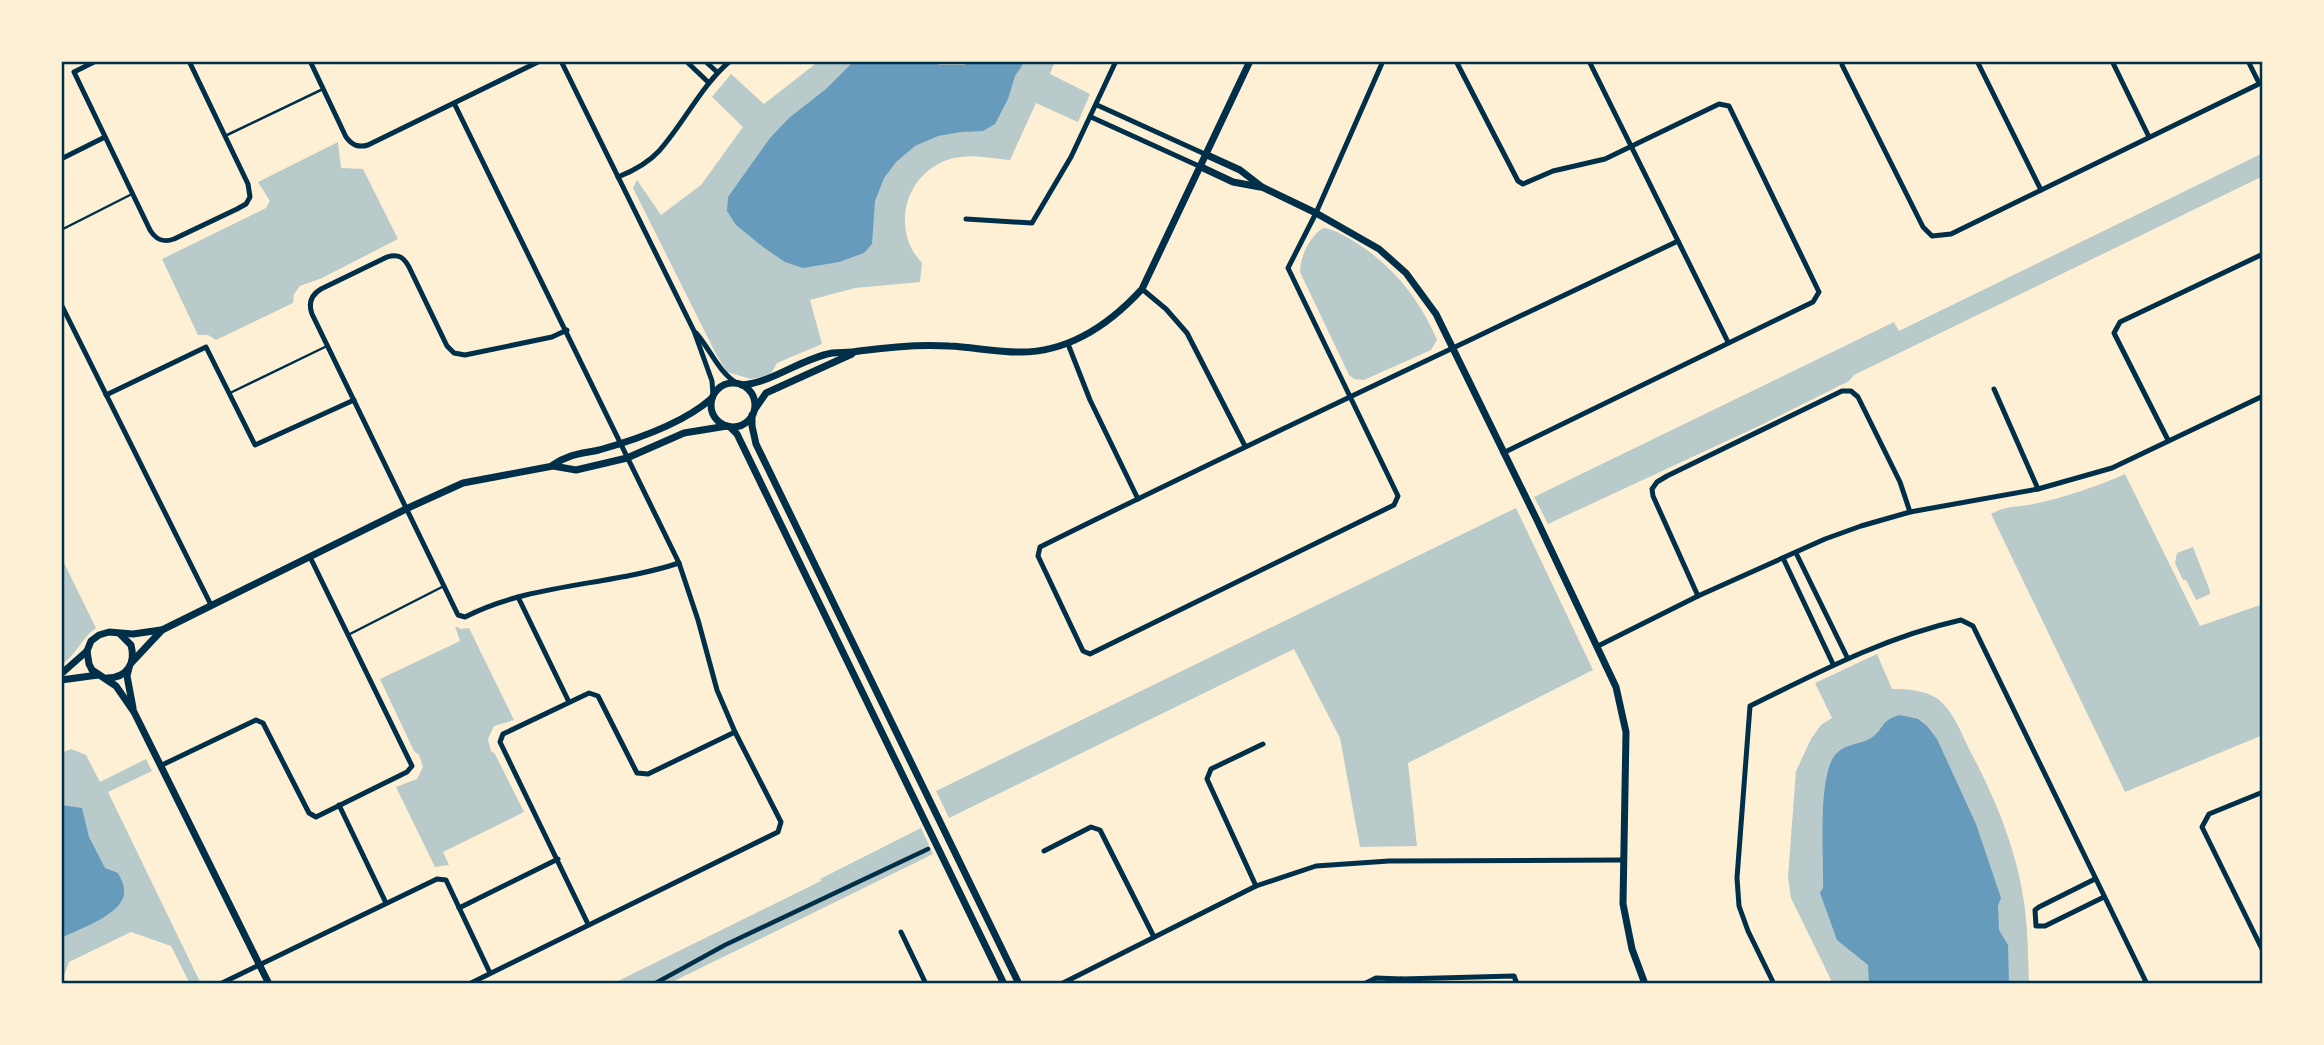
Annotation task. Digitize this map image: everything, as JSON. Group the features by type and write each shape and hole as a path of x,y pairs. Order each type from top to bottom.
{"street":[{"path":"96,61 75,72 153,234 165,241 246,204 250,197 250,188 189,61"},
{"path":"310,61 346,137 360,147 455,105 540,61"},
{"path":"561,61 694,331 712,381 712,412 715,419 729,427 741,442 1004,984"},
{"path":"686,61 708,82"},
{"path":"705,61 717,72"},
{"path":"618,177 639,167 659,152 708,82 730,61"},
{"path":"966,219 1031,223 1071,157 1116,61"},
{"path":"553,466 566,456 621,443 691,414 712,397 719,387 726,384 760,382 832,353 881,347 946,345 1019,352 1068,344 1110,320 1142,289 1250,61"},
{"path":"1383,61 1316,213 1288,268 1351,395 1398,496 1394,505 1090,654 1083,651 1038,556 1040,547 1351,395 1678,241"},
{"path":"1457,61 1518,180 1523,184 1553,171 1605,159 1719,104 1729,106 1819,292 1814,302 1503,453"},
{"path":"1590,61 1728,342"},
{"path":"1843,61 1842,65 1923,228 1932,236 1951,234 2261,82 2248,61"},
{"path":"1977,61 2040,190"},
{"path":"2112,61 2149,136"},
{"path":"455,105 679,563 717,690 735,732 781,822 778,832 469,984"},
{"path":"1097,105 1240,170 1262,187 1316,213 1378,249 1406,273 1436,314 1616,687 1626,732 1623,904 1632,949 1645,984"},
{"path":"1091,117 1233,182 1262,187"},
{"path":"61,159 105,137"},
{"path":"2168,440 2113,333 2120,322 2263,254"},
{"path":"567,330 552,337 465,355 454,354 447,346 410,267 401,256 392,255 321,289 313,295 310,303 312,314 458,615 465,617 486,606 518,597 641,575 679,563"},
{"path":"1142,289 1166,309 1186,333 1245,446"},
{"path":"61,304 211,606"},
{"path":"694,331 708,346 725,376 751,392 755,402 752,426 756,444 1019,984"},
{"path":"1068,344 1078,372 1138,499"},
{"path":"106,394 206,347 255,445 354,400"},
{"path":"61,674 87,651 91,641 99,635 108,632 133,634 162,630 463,483 553,466 576,470 627,458 684,433 744,424 766,393 856,352"},
{"path":"1994,389 2038,489"},
{"path":"1698,596 1652,489 1667,476 1842,391 1851,391 1858,397 1900,482 1910,512"},
{"path":"1598,646 1698,596 1861,526 1910,512 2038,489 2112,468 2263,396"},
{"path":"1796,552 1847,657"},
{"path":"162,765 256,720 263,723 309,813 316,817 407,772 412,766 310,558"},
{"path":"1783,558 1833,664"},
{"path":"518,597 569,702"},
{"path":"1774,984 1748,931 1740,906 1737,878 1750,706 1883,642 1961,620 1973,625 2147,984"},
{"path":"61,680 120,676 162,630"},
{"path":"118,634 131,645 131,665 127,676 134,712"},
{"path":"87,651 89,664 100,676 116,686 134,712 269,984"},
{"path":"588,924 500,742 503,734 589,693 598,696 637,773 648,774 735,732"},
{"path":"1256,887 1207,779 1211,769 1263,744"},
{"path":"2263,792 2209,814 2202,827 2263,951"},
{"path":"339,805 386,903"},
{"path":"1044,851 1091,827 1100,830 1154,937"},
{"path":"654,984 736,939 928,849"},
{"path":"459,908 558,859"},
{"path":"1061,984 1256,887 1316,866 1389,860 1622,860"},
{"path":"220,984 437,879 446,880 490,974"},
{"path":"2095,879 2035,910 2036,926 2045,926 2104,897"},
{"path":"901,932 926,984"},
{"path":"1364,984 1376,978 1402,981 1514,976 1517,984"}],"lane":[{"path":"225,136 323,88"},
{"path":"61,230 132,194"},
{"path":"230,393 328,346"},
{"path":"348,635 445,586"}],"shaded area":[{"path":"819,61 1055,61 1050,74 1090,94 1078,122 1036,103 1010,160 957,157 935,166 922,176 907,204 905,219 912,249 922,263 920,282 855,288 810,300 822,344 777,363 772,372 765,376 751,379 727,372 717,356 633,188 637,180 661,215 701,185 743,127 712,97 731,74 764,104"},
{"path":"338,142 341,168 363,169 398,239 322,278 300,286 294,294 293,303 216,340 208,335 198,335 162,259 266,208 270,201 258,182"},
{"path":"2263,153 2263,176 1854,375 1849,381 1759,426 1548,524 1534,497 1894,322 1899,331"},
{"path":"1323,228 1336,232 1371,253 1405,286 1423,311 1437,340 1431,350 1364,380 1354,379 1349,375 1300,272 1307,247"},
{"path":"2125,474 2200,626 2263,604 2263,735 2125,792 1991,514 2006,508 2069,495"},
{"path":"1516,508 1593,670 1408,763 1417,846 1360,847 1340,738 1294,649 949,818 936,791"},
{"path":"2193,547 2210,591 2210,594 2196,600 2175,563 2177,553"},
{"path":"61,557 96,628 61,665"},
{"path":"455,626 461,629 469,628 514,720 494,726 488,739 491,751 524,812 443,852 449,865 435,867 396,787 417,779 423,767 380,679 460,641"},
{"path":"1877,654 1892,689 1928,694 1948,709 1988,787 2005,827 2022,888 2029,984 1833,984 1791,898 1788,877 1796,771 1811,739 1821,725 1832,718 1815,683"},
{"path":"71,749 86,755 100,782 146,759 152,771 108,792 201,984 190,984 171,946 131,932 69,962 61,984 61,753"},
{"path":"921,828 933,854 668,984 612,984 821,881 820,879"}],"water":[{"path":"854,61 927,61 940,65 964,65 972,61 1025,61 1015,76 1008,99 995,124 983,131 938,136 915,146 896,162 884,178 875,201 872,244 864,253 839,262 803,268 785,262 736,225 727,211 728,197 770,138"},
{"path":"1900,715 1918,719 1937,739 1976,824 2001,898 1998,906 1999,930 2008,945 2009,984 1869,984 1868,965 1837,940 1820,893 1823,888 1824,798 1830,764 1840,750 1871,738 1885,722"},
{"path":"61,805 82,808 89,837 105,868 118,873 124,889 119,905 112,912 65,936 61,935"}]}
